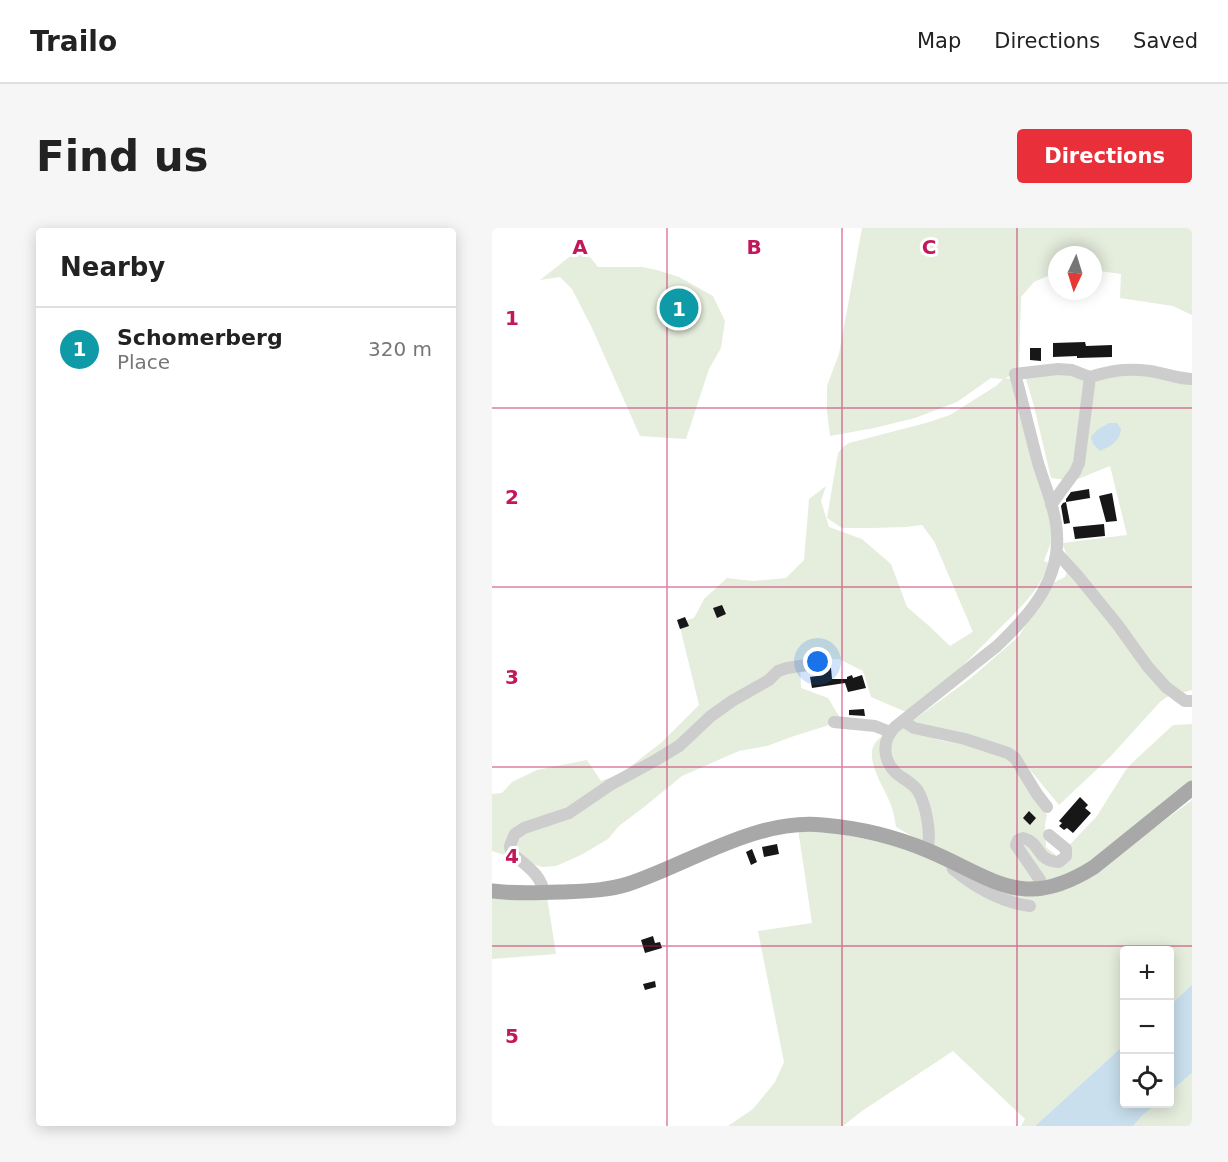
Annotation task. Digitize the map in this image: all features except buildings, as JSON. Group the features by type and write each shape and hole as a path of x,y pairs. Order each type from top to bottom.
{"main road":[{"path":"492,891 520,893 598,890 626,885 691,857 762,831 801,824 852,829 908,843 1002,885 1041,890 1079,877 1094,867 1192,788"}],"street":[{"path":"927,850 929,843 923,804 917,790 888,762 885,743 890,732 1011,633 1033,608 1048,585 1056,553 1058,541 1056,522 1015,374 1058,369 1072,370 1090,377 1115,370 1139,370 1192,380"},
{"path":"1051,505 1079,463 1090,377"},
{"path":"1056,553 1117,624 1154,674 1178,696 1192,701"},
{"path":"1052,573 1069,568"},
{"path":"544,892 543,885 534,872 511,852 510,846 515,834 524,828 569,813 610,785 679,746 732,700 769,680 778,671 807,665"},
{"path":"903,721 914,728 965,739 1008,753 1015,758 1047,807"},
{"path":"834,722 875,726 890,732"},
{"path":"1041,890 1040,880 1016,845 1018,840 1023,838 1031,840 1043,858 1051,862 1059,862 1066,856 1066,849 1049,835"},
{"path":"952,861 951,865 954,869 982,890 1030,906"}],"green space":[{"path":"862,228 1192,228 1192,315 1173,306 1120,298 1121,274 1102,271 1102,246 1048,246 1048,276 1034,282 1021,297 1020,372 1005,378 1012,379 1054,534 1044,561 1049,563 1040,583 1019,609 911,714 871,697 863,671 839,659 800,661 801,688 828,698 842,721 767,746 739,751 682,776 619,826 608,839 556,866 542,867 492,851 492,794 502,793 512,782 537,770 587,760 601,781 622,773 662,742 699,705 679,623 694,618 704,599 727,578 753,581 786,578 804,560 809,499 826,486 821,501 829,527 862,539 891,564 907,607 950,646 973,632 934,541 922,525 842,528 827,518 838,453 843,447 849,443 950,415 996,386 1003,379 991,378 957,402 915,418 830,436 827,386 839,354"},
{"path":"582,247 598,267 642,267 657,270 679,277 713,296 725,321 721,348 709,369 686,439 640,436 572,289 560,277 540,280"},
{"path":"1132,373 1192,384 1192,690 1167,697 1160,702 1110,757 1059,805 1012,748 911,722 971,678 1019,636 1051,584 1065,577 1070,563 1062,543 1127,535 1110,466 1073,481 1051,478 1025,376"},
{"path":"1192,724 1192,782 1079,873 1026,887 967,868 896,827 892,808 876,772 872,753 874,745 880,738 906,727 939,740 972,746 1009,759 1047,815 1046,847 1058,857 1097,816 1132,763 1173,725"},
{"path":"1192,800 1192,985 1174,1001 1174,946 1120,946 1120,1049 1035,1126 1021,1126 1025,1119 953,1051 843,1126 728,1126 753,1109 775,1082 784,1062 758,931 812,923 798,829 820,829 915,850 990,888 1006,893 1036,896 1049,894 1087,878"},
{"path":"492,896 547,897 556,954 492,959"},
{"path":"1192,1073 1192,1126 1133,1126 1151,1108 1174,1108 1174,1089"}],"water":[{"path":"1109,423 1117,423 1121,429 1119,437 1114,443 1100,451 1093,444 1091,437 1097,430"},
{"path":"1192,985 1192,1073 1174,1089 1174,1054 1174,1001"},
{"path":"1120,1049 1120,1108 1151,1108 1133,1126 1035,1126"}],"place":[{"name":"Schomerberg","path":"679,308"}]}
